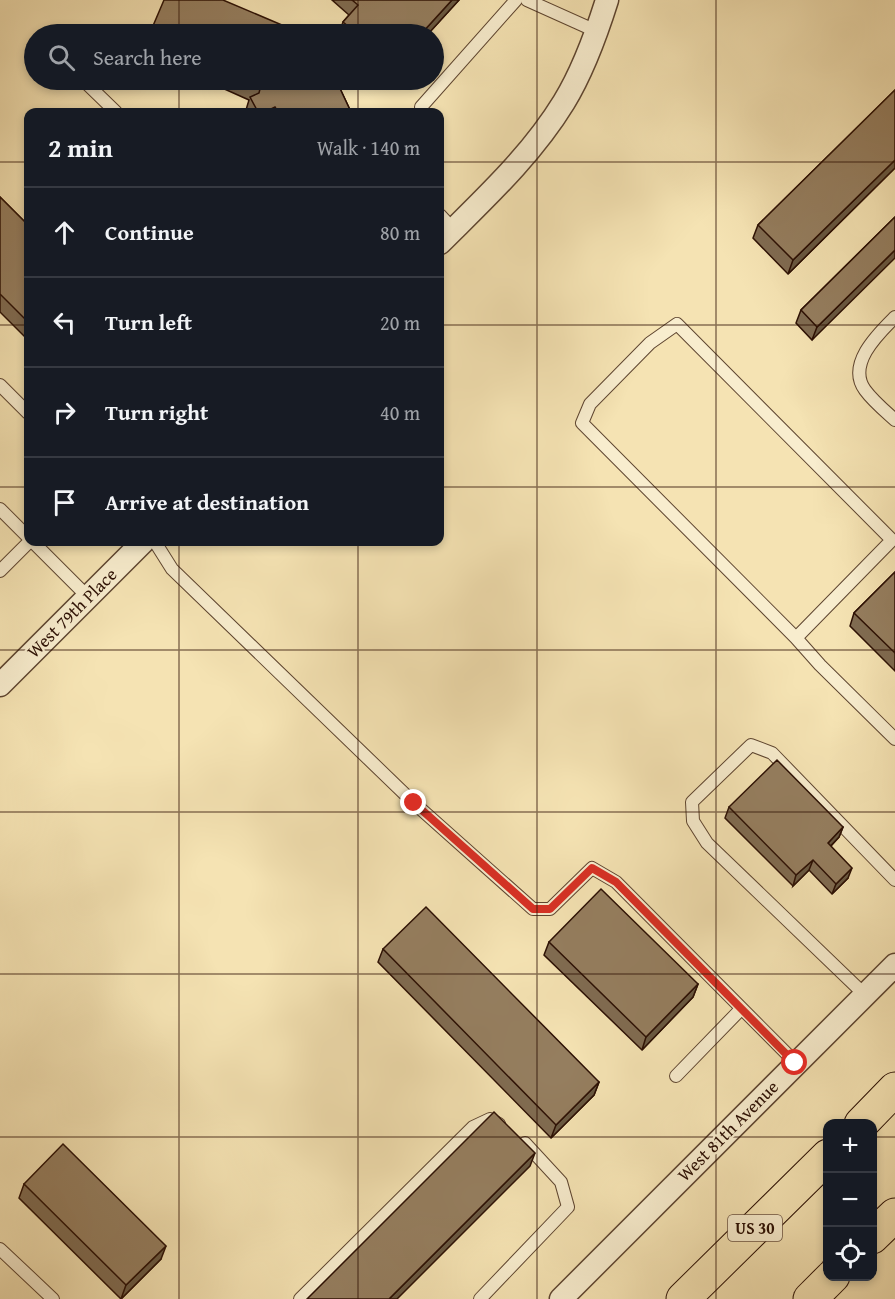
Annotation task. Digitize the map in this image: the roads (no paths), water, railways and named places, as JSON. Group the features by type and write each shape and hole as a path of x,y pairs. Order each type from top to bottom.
{"main road":[{"path":"866,1119 895,1089"},
{"name":"US 30","path":"683,1299 823,1161"},
{"path":"877,1233 895,1215"},
{"path":"810,1299 827,1281"}],"street":[{"path":"444,229 517,164 550,123 577,77 607,0"},
{"name":"West 79th Place","path":"0,685 139,546"},
{"name":"West 81th Avenue","path":"561,1299 895,965"}],"lane":[{"path":"444,82 516,0"},
{"path":"527,0 596,31"},
{"path":"93,90 112,108"},
{"path":"422,107 437,90"},
{"path":"895,317 874,338 863,356 860,379 863,389 895,420"},
{"path":"796,638 892,540 677,324 650,343 590,404 582,423 796,638 820,666 895,739"},
{"path":"0,385 24,409"},
{"path":"0,509 24,534"},
{"path":"0,571 24,546"},
{"path":"36,546 88,597"},
{"path":"158,546 172,569 414,803 533,909 550,909 592,868 616,882 795,1063"},
{"path":"865,994 707,843 693,821 692,802 752,745 772,753 895,880"},
{"path":"676,1077 741,1009"},
{"path":"300,1299 473,1127 490,1119 521,1139 561,1182 568,1208 480,1299"},
{"path":"0,1249 53,1299"}]}
